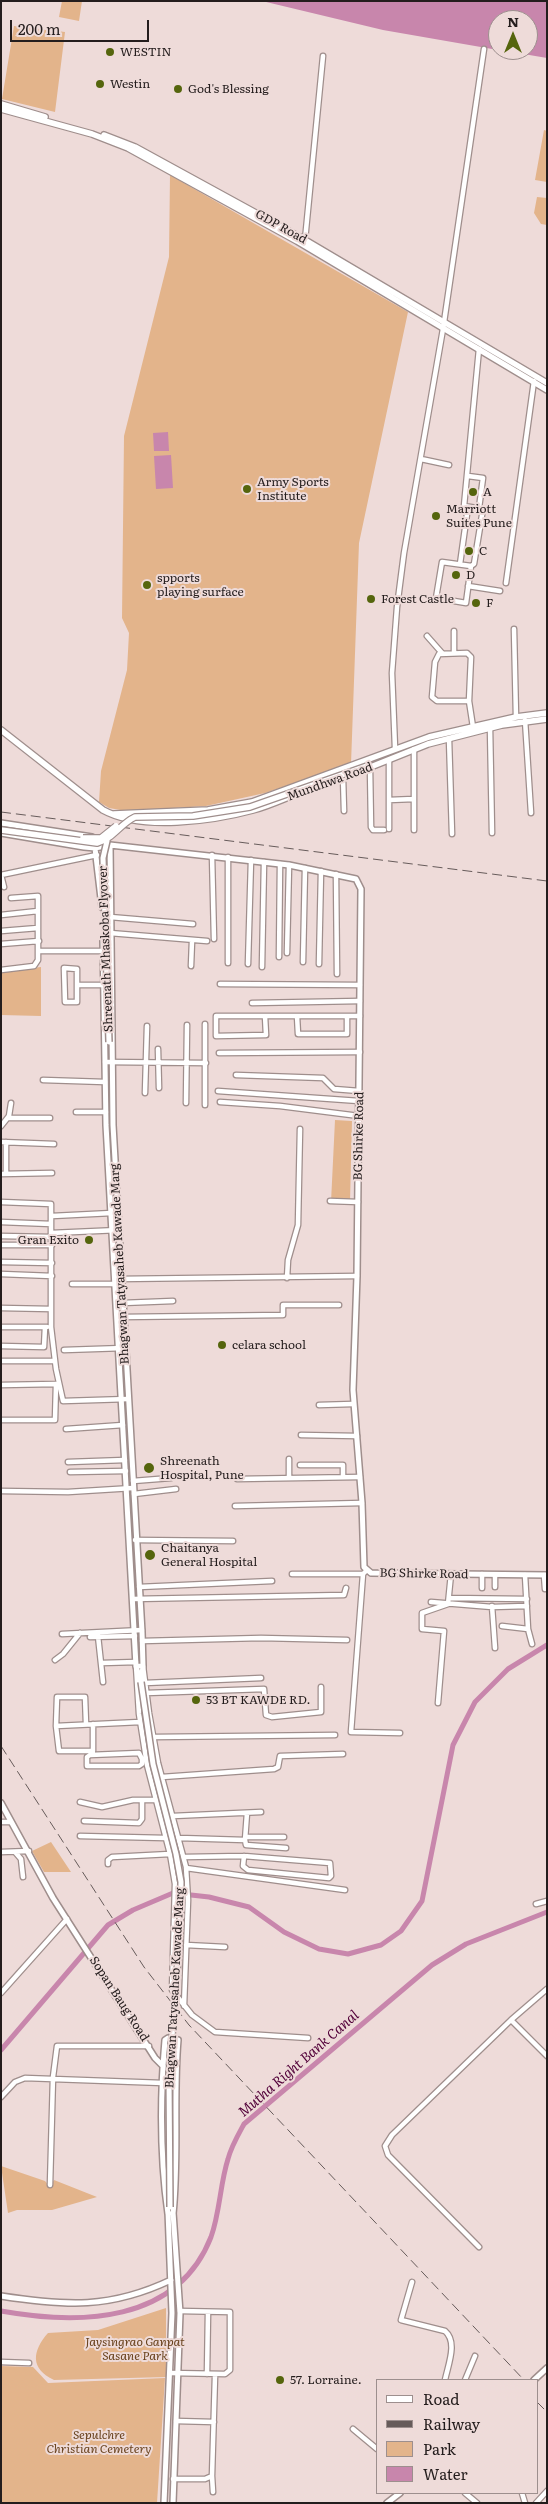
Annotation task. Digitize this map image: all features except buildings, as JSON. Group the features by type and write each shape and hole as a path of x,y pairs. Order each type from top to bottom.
{"main road":[{"name":"GDP Road","path":"1,104 92,130 135,147 305,240 443,326 547,384"},
{"path":"1,109 92,134 128,148 304,245 443,326 547,390"},
{"name":"Mundhwa Road","path":"110,814 208,810 252,802 429,737 516,717 547,713"},
{"path":"1,828 71,837 101,838 132,815 201,813 232,808 264,800 367,765 392,759 414,749 490,727 525,720 547,719"},
{"name":"Mundhwa Road","path":"1,730 110,814 123,819 160,821 221,817 255,810 343,777 367,765"},
{"path":"1,828 93,844 106,844 128,820 135,817 203,815 250,807 367,765 386,752"}],"street":[{"path":"395,748 393,646 404,553 443,326 484,49"},
{"path":"305,240 323,56"},
{"path":"471,566 442,562 436,598 466,603 471,566 474,564 483,508 464,506 468,476 466,469 480,350"},
{"path":"506,583 534,381"},
{"path":"421,459 450,465"},
{"path":"468,476 483,478 479,508"},
{"path":"460,564 468,507"},
{"path":"468,586 500,591"},
{"path":"514,629 516,717"},
{"path":"454,631 454,653"},
{"path":"428,636 442,653"},
{"path":"442,653 467,653 471,657 469,701 473,727"},
{"path":"442,653 435,662 432,697 437,701 469,701"},
{"path":"525,720 531,813"},
{"path":"490,727 492,833"},
{"path":"450,739 452,834"},
{"path":"414,749 414,830"},
{"path":"367,765 372,829 386,829 392,759"},
{"path":"343,777 344,812"},
{"path":"389,800 414,799"},
{"name":"BG Shirke Road","path":"1,828 95,848 106,844 212,855 289,865 356,879 361,889 357,1276 353,1404 362,1503 362,1556 364,1573 546,1576"},
{"name":"Bhagwan Tatyasaheb Kawade Marg","path":"106,844 110,917 111,1060 116,1230 115,1282 130,1566 142,1630 143,1682 153,1764 176,1854 181,1882 180,1941 169,2076 170,2207 180,2312 172,2503"},
{"name":"Shreenath Mhaskoba Flyover","path":"106,844 104,858 111,1060"},
{"name":"Bhagwan Tatyasaheb Kawade Marg","path":"95,848 101,890 108,1166 121,1279 134,1494 138,1587 135,1633 136,1664 143,1682"},
{"path":"4,887 1,875 97,855"},
{"path":"212,855 214,939"},
{"path":"228,857 228,963"},
{"path":"248,964 251,860"},
{"path":"262,967 264,862"},
{"path":"279,957 280,864"},
{"path":"287,953 289,865"},
{"path":"303,962 305,868"},
{"path":"319,964 321,871"},
{"path":"336,874 337,974"},
{"path":"1,970 37,964 38,895 11,898"},
{"path":"1,915 38,911"},
{"path":"110,917 193,924"},
{"path":"1,932 38,928"},
{"path":"110,933 207,941"},
{"path":"1,944 38,941"},
{"path":"191,966 192,941"},
{"path":"38,951 103,951"},
{"path":"64,968 77,968 77,985 77,1002 65,1002 64,968"},
{"path":"220,984 360,985"},
{"path":"77,985 104,985"},
{"path":"252,1003 360,1001"},
{"path":"265,1016 266,1035 216,1036 216,1016 265,1016 297,1016 347,1016 360,1016"},
{"path":"297,1016 298,1034 347,1034 347,1016"},
{"path":"205,1024 206,1106"},
{"path":"186,1103 187,1025"},
{"path":"145,1093 147,1026"},
{"path":"158,1049 159,1088"},
{"path":"218,1054 360,1052"},
{"path":"105,1062 111,1060 146,1063 206,1063"},
{"path":"236,1075 323,1078 334,1089 359,1091"},
{"path":"43,1080 105,1082"},
{"path":"218,1091 359,1101"},
{"path":"220,1102 280,1106 359,1116"},
{"path":"1,1126 8,1118 11,1103"},
{"path":"76,1112 106,1112"},
{"path":"8,1118 50,1118"},
{"path":"287,1278 288,1260 298,1225 300,1129"},
{"path":"52,1173 4,1174 4,1142 54,1144"},
{"path":"108,1166 115,1166"},
{"path":"330,1201 358,1202"},
{"path":"1,1202 49,1203 52,1216 51,1327 63,1401"},
{"path":"52,1216 112,1213"},
{"path":"1,1222 52,1224"},
{"path":"1,1236 51,1235 116,1230"},
{"path":"1,1245 52,1245"},
{"path":"1,1262 52,1263"},
{"path":"1,1274 52,1276"},
{"path":"72,1284 115,1282 121,1279 357,1276"},
{"path":"122,1303 173,1301"},
{"path":"122,1317 283,1315 283,1305 340,1305"},
{"path":"1,1308 51,1309"},
{"path":"1,1327 51,1327"},
{"path":"1,1346 44,1347 45,1327"},
{"path":"64,1350 124,1348"},
{"path":"1,1361 55,1361"},
{"path":"1,1384 59,1383"},
{"path":"1,1384 56,1384 55,1420 1,1420"},
{"path":"56,1401 128,1399"},
{"path":"319,1405 353,1404"},
{"path":"66,1429 123,1425"},
{"path":"301,1435 356,1436"},
{"path":"289,1459 289,1478"},
{"path":"68,1462 125,1460"},
{"path":"300,1465 342,1465 343,1477"},
{"path":"70,1472 126,1471"},
{"path":"236,1479 360,1477"},
{"path":"133,1481 171,1478"},
{"path":"1,1490 68,1492 133,1488"},
{"path":"134,1494 176,1489"},
{"path":"235,1506 362,1503"},
{"path":"136,1540 233,1541"},
{"path":"130,1566 137,1566"},
{"path":"292,1574 364,1573 352,1732 400,1733"},
{"path":"448,1604 451,1574"},
{"path":"482,1574 482,1588"},
{"path":"495,1575 495,1587"},
{"path":"525,1576 528,1629 532,1644"},
{"path":"544,1590 546,1576"},
{"path":"138,1587 272,1581"},
{"path":"136,1599 342,1596 346,1595 346,1588"},
{"path":"449,1598 527,1599"},
{"path":"492,1600 495,1648"},
{"path":"431,1602 492,1607 527,1606"},
{"path":"438,1703 444,1631 422,1630 422,1613 448,1604"},
{"path":"502,1626 528,1629"},
{"path":"90,1637 135,1633 142,1630"},
{"path":"62,1634 135,1633"},
{"path":"55,1660 63,1654 80,1634"},
{"path":"98,1636 99,1659 102,1659 102,1682"},
{"path":"142,1641 261,1638 347,1640"},
{"path":"102,1663 143,1666"},
{"path":"136,1664 144,1759 170,1854 175,1884 176,1897 171,1985 184,2006 206,2027 215,2032 308,2038"},
{"path":"184,2006 188,1900 186,1868 162,1776 143,1682 261,1678"},
{"path":"146,1693 264,1689 266,1715 272,1717 321,1712 321,1687"},
{"path":"86,1724 85,1696 58,1696 56,1699 56,1726 58,1751 91,1752 94,1749 93,1724"},
{"path":"56,1726 140,1722"},
{"path":"154,1737 335,1735"},
{"path":"139,1753 144,1759 139,1766 91,1768 87,1766 87,1757 90,1755 139,1753"},
{"path":"162,1776 274,1769 278,1766 280,1756 342,1754"},
{"path":"80,1802 102,1807 133,1800 156,1800"},
{"path":"84,1821 139,1823 142,1819 142,1801"},
{"name":"Sopan Baug Road","path":"1,1803 67,1920 163,2067"},
{"path":"173,1816 262,1812"},
{"path":"247,1813 246,1845 286,1848"},
{"path":"1,1822 12,1822"},
{"path":"80,1836 165,1838"},
{"path":"179,1838 284,1838"},
{"path":"1,1852 28,1852"},
{"path":"15,1852 21,1859 23,1878"},
{"path":"108,1864 108,1860 112,1857 170,1854"},
{"path":"184,1857 244,1856 330,1863 332,1876 329,1878 248,1870 243,1866 244,1856"},
{"path":"186,1868 345,1890"},
{"path":"536,1904 547,1901"},
{"path":"1,1993 67,1920"},
{"path":"186,1945 225,1947"},
{"path":"480,2247 388,2155 386,2146 392,2134 511,2020 547,1989"},
{"path":"511,2020 547,2056"},
{"path":"176,2038 176,2190 171,2214 165,2191 163,2067 165,2040 176,2038"},
{"path":"50,2185 55,2049 60,2045 149,2046"},
{"path":"163,2067 175,2071"},
{"path":"1,2098 15,2082 25,2078 163,2083"},
{"name":"Bhagwan Tatyasaheb Kawade Marg","path":"164,2503 170,2373 171,2214"},
{"path":"1,2296 52,2304 91,2303 128,2297 177,2279"},
{"path":"412,2282 400,2320 445,2331 449,2334 452,2344 445,2379"},
{"path":"170,2373 225,2374 230,2370 230,2312 180,2312"},
{"path":"207,2374 208,2312"},
{"path":"465,2379 475,2356"},
{"path":"1,2362 29,2363"},
{"path":"535,2379 547,2368"},
{"path":"213,2492 216,2376"},
{"path":"176,2421 214,2422"},
{"path":"353,2429 376,2448"},
{"path":"166,2473 174,2476 205,2479 212,2476"},
{"path":"536,2503 547,2491"},
{"path":"387,2503 399,2494"},
{"path":"466,2494 477,2503"}],"green space":[{"path":"62,1 82,1 79,21 59,17"},
{"path":"14,26 65,32 55,112 2,99"},
{"path":"544,130 547,131 547,182 535,180"},
{"name":"Army Sports Institute","path":"170,175 408,312 359,543 351,764 265,793 206,806 126,811 109,808 99,802 101,771 127,670 129,633 122,618 124,436 169,257"},
{"path":"537,197 547,198 547,225 541,224 534,213"},
{"path":"41,967 41,1016 1,1015 1,972"},
{"path":"335,1120 352,1121 350,1202 331,1202"},
{"path":"51,1842 71,1872 44,1872 32,1851"},
{"path":"1,2166 45,2181 50,2187 54,2180 97,2197 52,2210 17,2210 8,2213"},
{"name":"Jaysingrao Ganpat Sasane Park","path":"166,2308 166,2377 54,2380 46,2376 37,2365 36,2359 39,2346 48,2333 98,2330"},
{"name":"Sepulchre Christian Cemetery","path":"1,2366 33,2367 48,2383 165,2378 157,2503 1,2503"}],"water":[{"path":"262,1 547,1 547,58 538,56 538,10 488,10 488,48 383,30"},
{"path":"168,432 169,451 154,451 153,433"},
{"path":"171,455 173,488 156,489 154,456"}],"waterway":[{"path":"1,2050 108,1925 133,1910 173,1893 209,1897 249,1907 284,1932 319,1949 348,1954 381,1945 401,1931 422,1901 453,1745 475,1702 508,1669 547,1645"},
{"name":"Mutha Right Bank Canal","path":"1,2311 62,2318 93,2317 122,2312 150,2302 175,2287 195,2266 211,2237 229,2155 244,2124 432,1965 466,1944 547,1912"}],"railway":[{"path":"1,812 547,881"},
{"path":"1,1746 144,1967 189,2025 523,2379"},
{"path":"538,2403 547,2412"}],"place":[{"name":"WESTIN","path":"110,52"},
{"name":"Westin","path":"100,84"},
{"name":"God's Blessing","path":"178,89"},
{"name":"Army Sports Institute","path":"247,489"},
{"name":"A","path":"473,492"},
{"name":"Marriott Suites Pune","path":"436,516"},
{"name":"C","path":"469,551"},
{"name":"D","path":"456,575"},
{"name":"spports playing surface","path":"147,585"},
{"name":"Forest Castle","path":"371,599"},
{"name":"F","path":"476,603"},
{"name":"Gran Exito","path":"89,1240"},
{"name":"celara school","path":"222,1345"},
{"name":"Shreenath Hospital, Pune","path":"149,1468"},
{"name":"Chaitanya General Hospital","path":"150,1555"},
{"name":"53 BT KAWDE RD.","path":"196,1700"},
{"name":"57. Lorraine.","path":"280,2380"}]}
